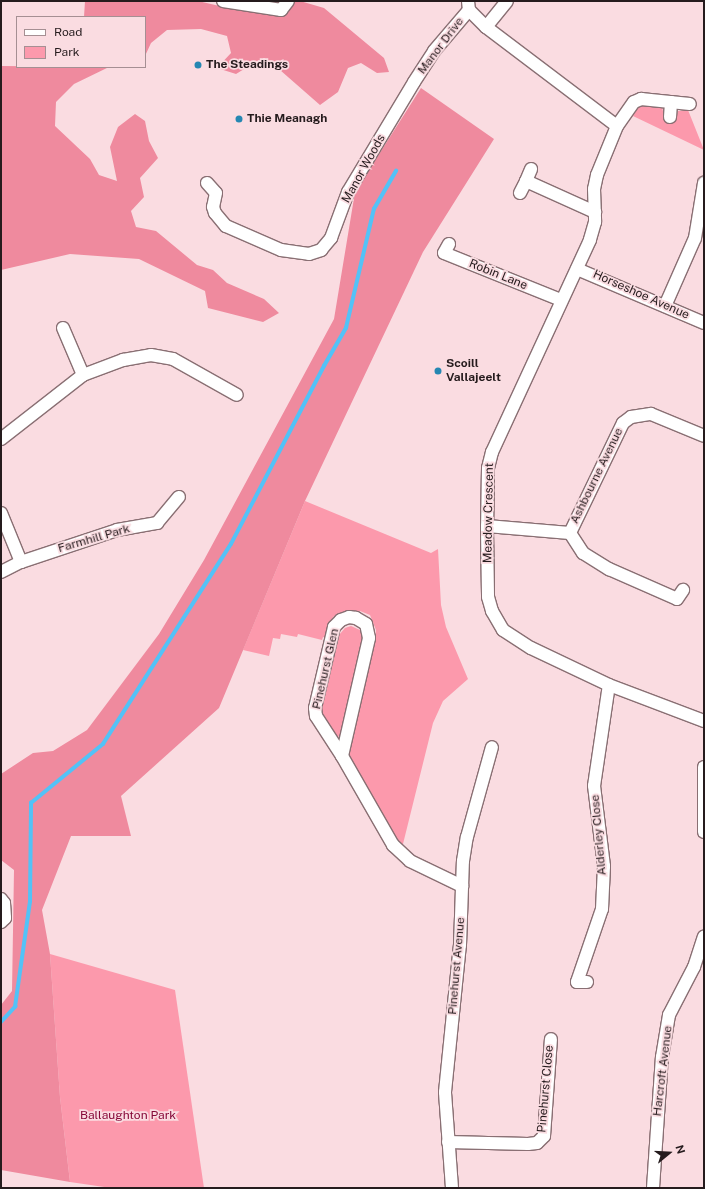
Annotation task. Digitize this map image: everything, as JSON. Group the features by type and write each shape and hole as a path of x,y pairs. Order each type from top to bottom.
{"street":[{"path":"223,1 284,5"},
{"path":"486,27 507,1"},
{"name":"Manor Drive","path":"414,82 434,51 468,6 486,27 532,64 617,126"},
{"name":"Manor Woods","path":"207,183 216,193 213,207 215,213 226,226 281,250 309,254 321,250 332,238 348,192 414,82"},
{"name":"Meadow Crescent","path":"690,104 641,99 634,102 617,126 597,175 594,189 595,212 590,240 492,452 488,468 488,597 502,630 531,648 609,685 704,721"},
{"path":"670,117 671,102"},
{"path":"520,193 531,169"},
{"path":"526,181 595,212"},
{"path":"664,306 695,238 704,183"},
{"name":"Robin Lane","path":"449,244 444,253 561,300"},
{"name":"Horseshoe Avenue","path":"577,269 704,323"},
{"path":"63,328 83,375"},
{"path":"1,440 83,375 123,360 151,355 173,359 237,394"},
{"name":"Ashbourne Avenue","path":"487,526 570,533 622,423 640,414 651,414 704,436"},
{"name":"Farmhill Park","path":"1,572 21,562 117,530 158,523 179,497"},
{"path":"1,514 21,562"},
{"path":"570,533 584,553 609,569 677,599 683,590"},
{"name":"Pinehurst Glen","path":"342,756 369,638 366,624 356,618 349,617 341,620 334,627 315,708 316,716 342,756 385,834 399,852 410,861 462,886"},
{"name":"Alderley Close","path":"577,982 602,909 604,866 594,786 609,685"},
{"name":"Pinehurst Avenue","path":"452,1188 445,1080 460,945 462,886 467,837 492,747"},
{"path":"704,767 704,832"},
{"path":"1,900 4,903 5,918 1,922"},
{"name":"Harcroft Avenue","path":"653,1188 662,1057 669,1015 694,967 704,938"},
{"name":"Pinehurst Close","path":"448,1142 537,1143 544,1136 551,1039"}],"green space":[{"path":"640,105 662,107 665,120 675,120 678,111 688,110 704,150 633,116"},
{"path":"305,501 431,553 438,549 441,605 446,627 468,679 443,701 433,723 402,848 348,755 375,641 376,630 370,615 360,611 342,612 333,617 326,638 323,637 322,640 298,634 297,637 281,634 280,639 273,638 269,656 243,650"},
{"path":"351,626 360,630 364,637 341,736 337,737 322,716 321,708 339,635 345,628"},
{"name":"Ballaughton Park","path":"50,954 175,990 204,1188 111,1188 70,1182 60,1097"}],"shaded area":[{"path":"85,1 198,1 241,11 263,1 300,1 324,8 384,58 389,72 377,73 361,63 348,68 338,92 320,105 280,70 259,60 236,74 217,68 231,53 227,36 201,29 167,30 151,43 146,54 146,16 84,16"},
{"path":"1,66 16,66 16,68 107,68 74,84 56,102 55,126 90,159 99,175 117,181 110,147 118,127 135,114 145,121 149,141 158,158 140,178 144,197 131,211 136,227 156,231 197,265 213,270 227,283 264,299 279,313 263,322 208,308 205,291 139,259 70,254 1,270"},
{"path":"421,88 494,139 423,252 305,501 219,708 121,796 131,836 71,836 42,910 50,954 60,1097 70,1182 1,1170 1,1005 12,991 14,870 1,860 1,774 33,753 53,751 87,730 159,634 204,560 334,319 355,192"}],"waterway":[{"path":"1,1022 15,1007 30,902 31,803 103,744 231,544 324,366 346,328 374,209 396,171"}],"place":[{"name":"The Steadings","path":"198,65"},
{"name":"Thie Meanagh","path":"239,119"},
{"name":"Scoill Vallajeelt","path":"438,371"}]}
